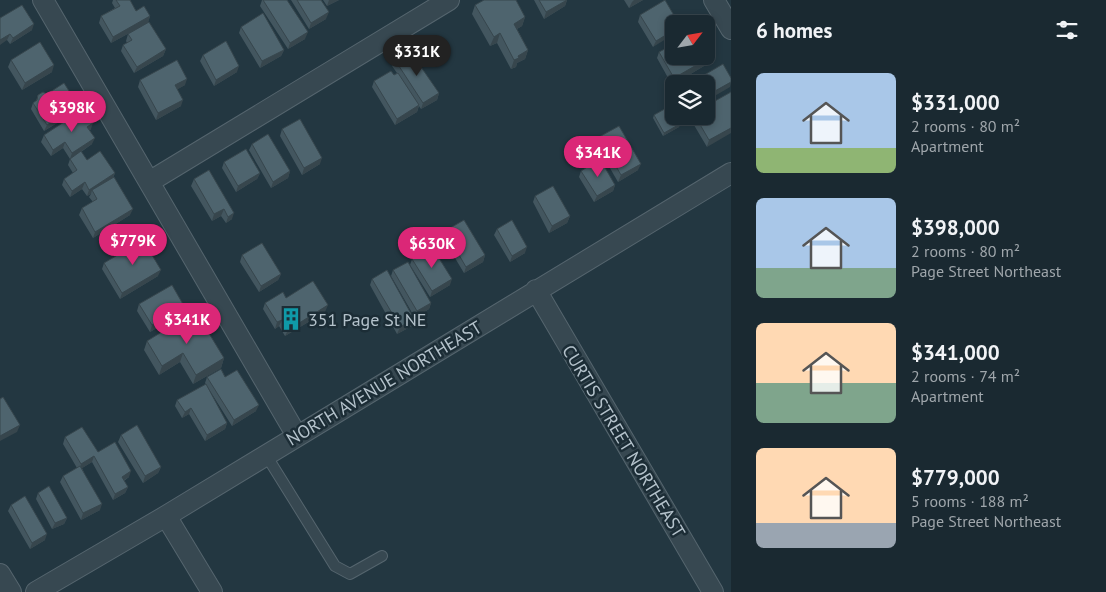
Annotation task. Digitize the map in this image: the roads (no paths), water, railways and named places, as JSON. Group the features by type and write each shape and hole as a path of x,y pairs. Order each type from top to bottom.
{"street":[{"path":"43,0 297,436"},
{"path":"149,182 449,0"},
{"path":"714,0 731,29"},
{"name":"NORTH AVENUE NORTHEAST","path":"36,592 166,516 536,290 729,178"},
{"name":"CURTIS STREET NORTHEAST","path":"536,290 713,592"},
{"path":"166,516 212,592"},
{"path":"0,574 11,592"}],"lane":[{"path":"266,455 335,566 350,574 382,556"}],"place":[{"name":"351 Page St NE","path":"291,319"}]}
